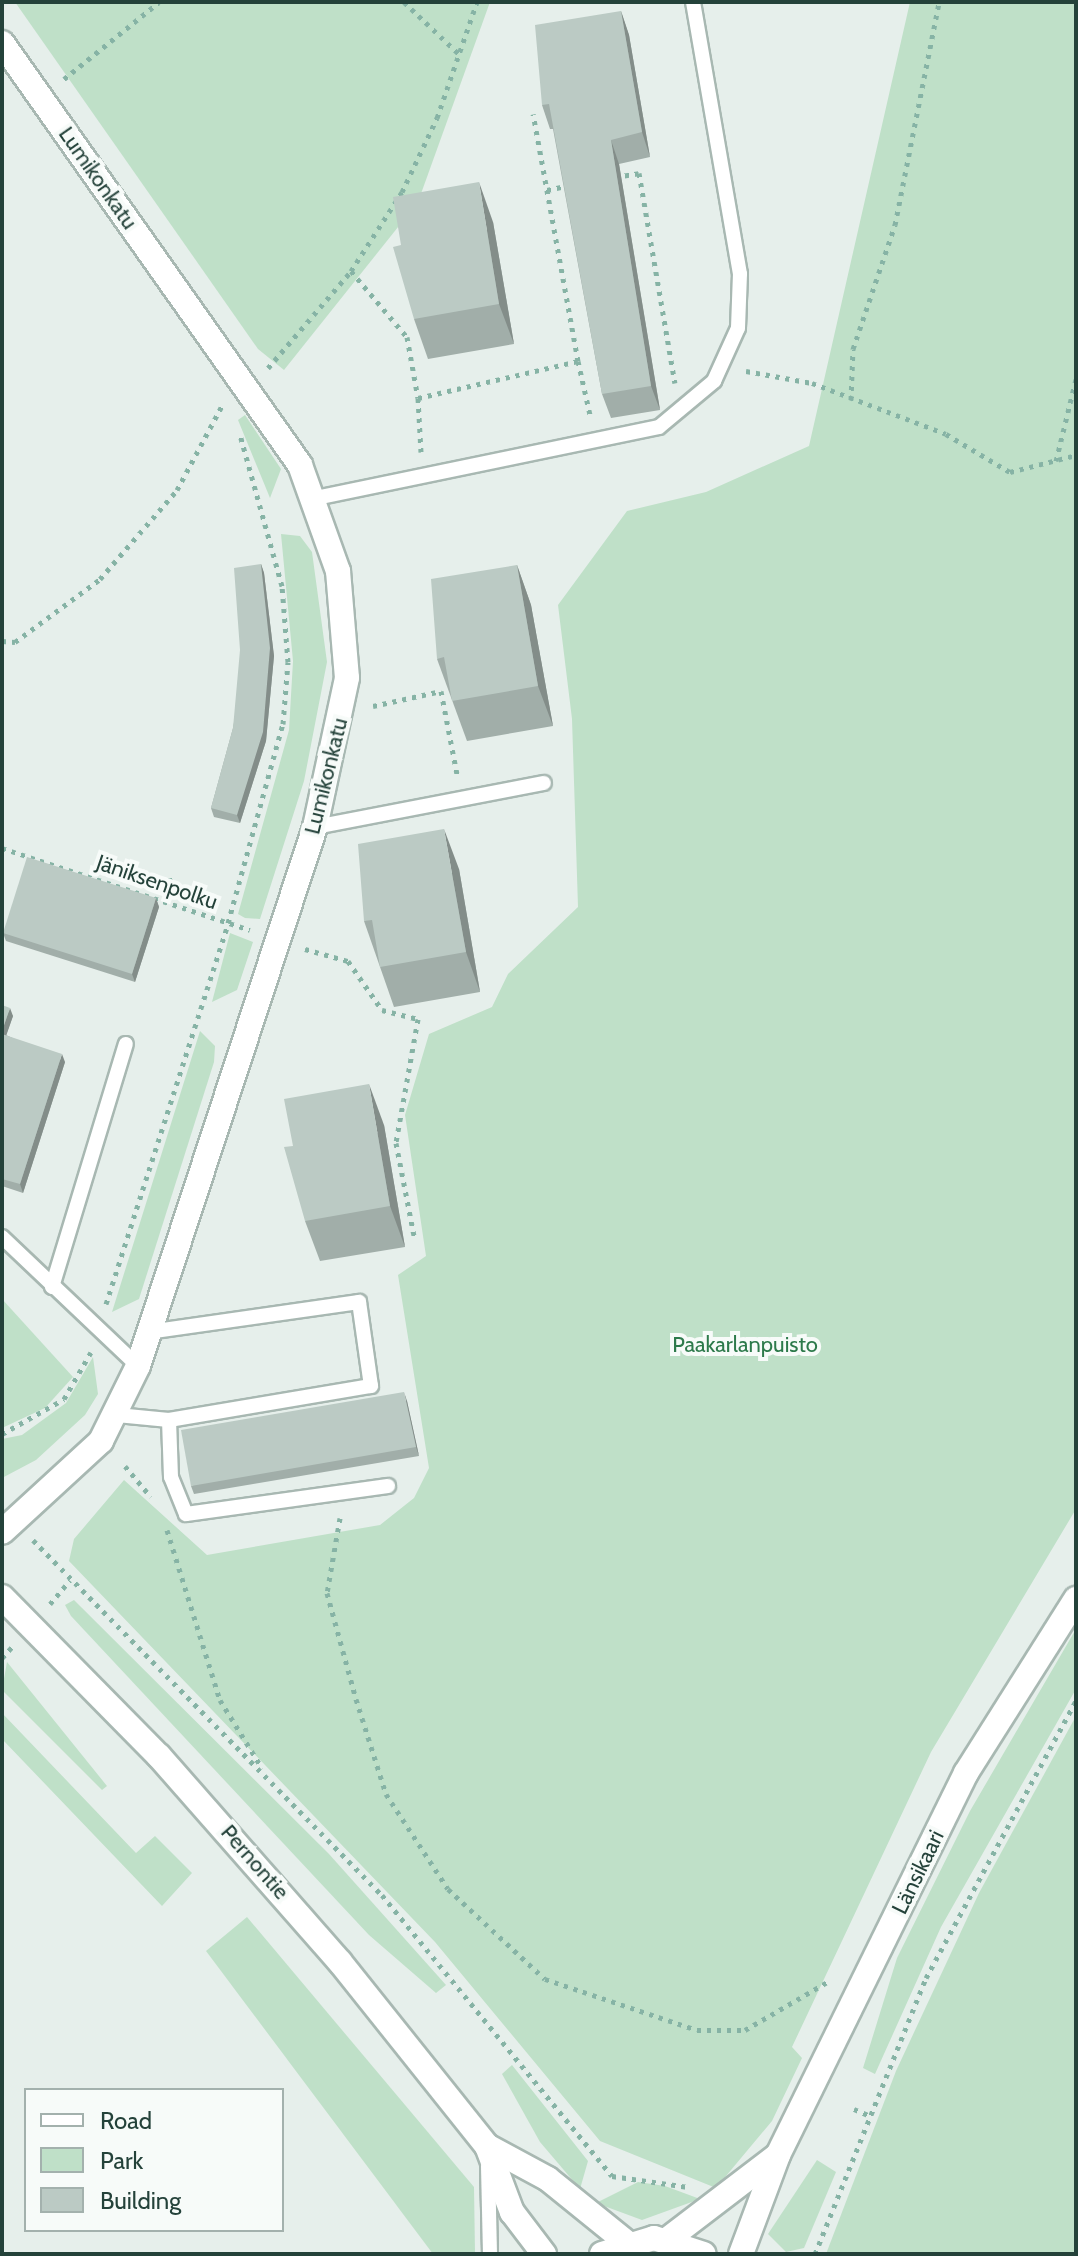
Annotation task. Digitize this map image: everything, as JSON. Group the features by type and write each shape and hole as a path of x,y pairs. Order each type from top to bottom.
{"street":[{"name":"Lumikonkatu","path":"2,43 246,385 316,498 347,619 347,678 315,827 138,1366 117,1415 81,1464 9,1527"},
{"name":"Pernontie","path":"2,1597 261,1867 487,2146 512,2212 544,2254"},
{"name":"Länsikaari","path":"741,2254 778,2155 966,1773 1076,1599"},
{"name":"Pernontie","path":"487,2146 548,2179 626,2242"},
{"name":"Länsikaari","path":"668,2239 778,2155"},
{"path":"602,2254 626,2242 668,2239 704,2254"}],"lane":[{"path":"316,498 659,427 714,381 738,328 740,274 693,2"},
{"path":"315,827 544,783"},
{"path":"52,1287 126,1044"},
{"path":"2,1237 138,1366"},
{"path":"117,1415 169,1420 371,1386 359,1302 149,1332"},
{"path":"169,1420 171,1477 186,1514 388,1486"},
{"path":"487,2146 490,2254"}],"path":[{"path":"41,98 159,2"},
{"path":"404,2 459,54"},
{"path":"2,641 15,642 100,579 177,490 224,402 246,385 351,271 422,155 477,2"},
{"path":"851,400 853,349 895,225 939,2"},
{"path":"533,114 578,361 596,440"},
{"path":"608,178 639,173 679,410"},
{"path":"547,190 578,184"},
{"path":"351,271 407,337 418,398 422,477"},
{"path":"418,398 578,361"},
{"path":"722,362 851,400 946,434 1010,472 1076,455"},
{"path":"1056,461 1076,379"},
{"path":"217,389 229,410"},
{"path":"2,1434 64,1399 99,1327 272,777 288,662 273,539 234,423"},
{"path":"373,706 441,691 462,799"},
{"name":"Jäniksenpolku","path":"2,848 348,961 382,1010 418,1019 396,1143 414,1236"},
{"path":"165,901 171,875"},
{"path":"125,1466 161,1509"},
{"path":"342,1493 327,1593 386,1794 448,1889 545,1979 697,2030 745,2030 783,2003 877,1958"},
{"path":"165,1523 220,1700 266,1776"},
{"path":"9,1527 266,1776 465,1993 612,2176 643,2175 697,2191"},
{"path":"815,2254 868,2115 952,1927 1076,1701"},
{"path":"458,1998 465,1993"},
{"path":"854,2109 868,2115"}],"green space":[{"path":"15,2 490,2 418,202 284,370 258,349"},
{"name":"Paakarlanpuisto","path":"910,2 1076,2 1076,1509 931,1752 792,2047 802,2058 772,2121 716,2188 600,2141 435,1942 69,1561 74,1539 124,1480 207,1555 380,1525 414,1498 429,1468 398,1275 426,1256 405,1115 429,1034 492,1007 508,974 578,907 572,719 558,605 627,511 706,492 809,446"},
{"path":"245,415 281,469 270,498 238,420"},
{"path":"281,534 300,536 312,552 327,662 304,781 260,919 245,918 238,914 289,730 293,661"},
{"path":"230,933 253,942 237,990 212,1002"},
{"path":"200,1031 215,1046 214,1062 139,1299 112,1312"},
{"path":"2,1299 73,1377 45,1408 2,1428"},
{"path":"93,1357 98,1394 85,1415 36,1460 2,1478 2,1439 22,1435 66,1403"},
{"path":"74,1600 329,1854 446,1985 436,1993 369,1935 71,1616 65,1605"},
{"path":"1076,1629 1076,1689 941,1927 875,2074 863,2068 897,1958 970,1811"},
{"path":"7,1662 107,1786 102,1790 2,1690"},
{"path":"2,1713 136,1853 155,1836 192,1873 162,1906 2,1739"},
{"path":"1076,1716 1076,2254 826,2254 896,2071 979,1893"},
{"path":"247,1917 474,2187 475,2254 433,2254 206,1951"},
{"path":"512,2065 588,2161 580,2189 540,2142 502,2074"},
{"path":"817,2160 836,2172 804,2248 786,2252 768,2234"},
{"path":"638,2182 665,2186 700,2199 642,2220 596,2203"}],"building":[{"path":"621,11 642,132 611,140 651,386 602,394 549,104 542,105 535,25"},
{"path":"479,182 499,304 414,319 393,247 401,245 393,197"},
{"path":"261,564 270,648 263,732 237,815 211,808 233,728 240,650 234,568"},
{"path":"517,565 538,686 452,701 444,657 437,659 431,579"},
{"path":"444,829 466,952 380,967 372,920 364,921 358,844"},
{"path":"27,857 156,898 132,974 3,933"},
{"path":"2,1005 10,1008 2,1031"},
{"path":"2,1034 62,1054 20,1184 2,1179"},
{"path":"369,1084 390,1206 305,1221 284,1147 293,1146 284,1099"},
{"path":"404,1392 416,1447 191,1486 181,1430"}]}
